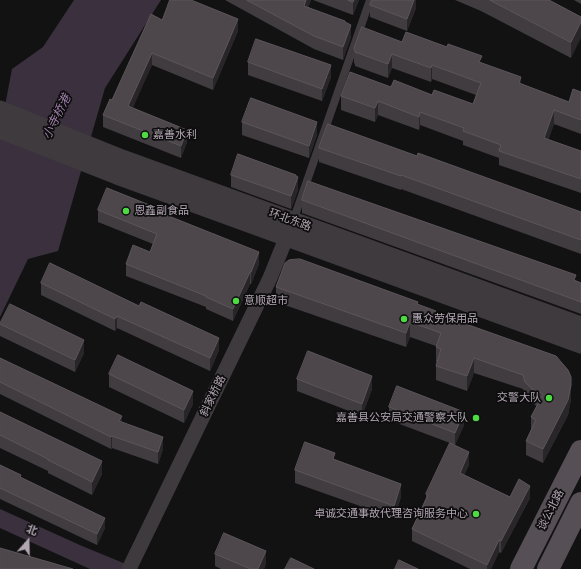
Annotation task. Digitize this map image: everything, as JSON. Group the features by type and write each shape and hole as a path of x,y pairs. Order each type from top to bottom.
{"main road":[{"name":"谈公北路","path":"521,569 581,451"},
{"path":"548,569 581,503"}],"street":[{"name":"环北东路","path":"0,110 119,167"},
{"name":"环北东路","path":"0,129 119,167 290,229 581,326"},
{"name":"环北东路","path":"290,229 581,344"},
{"name":"斜家桥路","path":"129,569 270,278 290,229"}],"lane":[{"path":"290,229 370,0"}],"water":[{"name":"小寺桥港","path":"74,0 161,0 105,88 58,251 28,259 0,317 0,132 12,69 43,47"},
{"path":"0,509 82,546 138,569 90,569 0,528"}],"building":[{"path":"170,0 191,0 238,19 213,78 152,53 128,106 187,130 181,146 103,115 110,99 112,100 151,14 162,20"},
{"path":"247,0 306,0 304,6 345,21 351,25 343,47 314,36"},
{"path":"372,0 414,0 407,19 370,5"},
{"path":"490,0 549,0 581,17 581,22 571,42"},
{"path":"362,27 402,42 406,32 447,47 448,44 482,56 479,62 521,77 519,83 569,102 573,89 581,92 581,120 554,110 544,138 581,151 581,179 499,151 501,145 463,131 464,128 420,112 419,117 378,101 375,108 341,96 350,72 391,87 394,80 432,95 434,90 473,104 481,83 432,65 431,68 392,54 388,64 355,52 354,49"},
{"path":"256,39 331,65 322,89 248,62"},
{"path":"251,98 317,122 309,146 242,122"},
{"path":"328,124 417,156 418,153 581,212 581,240 401,175 319,148"},
{"path":"238,154 296,175 298,177 291,196 231,175"},
{"path":"308,181 576,275 574,280 581,283 581,302 302,200"},
{"path":"107,188 157,208 156,211 259,252 233,309 206,296 126,264 133,245 150,252 157,234 98,210"},
{"path":"300,259 418,302 417,304 436,311 435,313 556,356 568,370 571,377 571,385 568,400 543,449 526,441 536,420 531,417 543,394 532,389 525,382 523,375 474,358 467,376 436,366 441,349 436,347 441,333 410,322 406,333 276,287 285,263 289,260"},
{"path":"50,263 139,306 141,302 219,338 210,358 117,316 115,319 41,283"},
{"path":"10,304 84,340 75,360 0,324"},
{"path":"308,351 372,376 362,404 297,379"},
{"path":"118,355 193,391 184,410 109,374"},
{"path":"0,358 122,416 119,421 163,437 158,452 112,436 111,437 0,382"},
{"path":"397,386 464,412 455,433 389,407"},
{"path":"0,412 102,461 92,482 0,435"},
{"path":"305,442 335,453 333,459 401,484 394,506 295,470"},
{"path":"450,443 469,452 460,473 510,497 519,479 530,486 501,541 499,540 487,565 412,529 428,495 426,494"},
{"path":"0,465 21,475 20,477 105,518 97,534 0,488"},
{"path":"224,533 266,551 258,569 251,569 215,554"},
{"path":"0,548 73,569 0,569"},
{"path":"291,558 314,569 285,569"},
{"path":"399,560 418,569 395,569"}],"place":[{"name":"嘉善水利","path":"145,135"},
{"name":"恩鑫副食品","path":"126,211"},
{"name":"意顺超市","path":"236,301"},
{"name":"惠众劳保用品","path":"404,319"},
{"name":"交警大队","path":"549,398"},
{"name":"嘉善县公安局交通警察大队","path":"476,418"},
{"name":"卓诚交通事故代理咨询服务中心","path":"476,514"}]}
